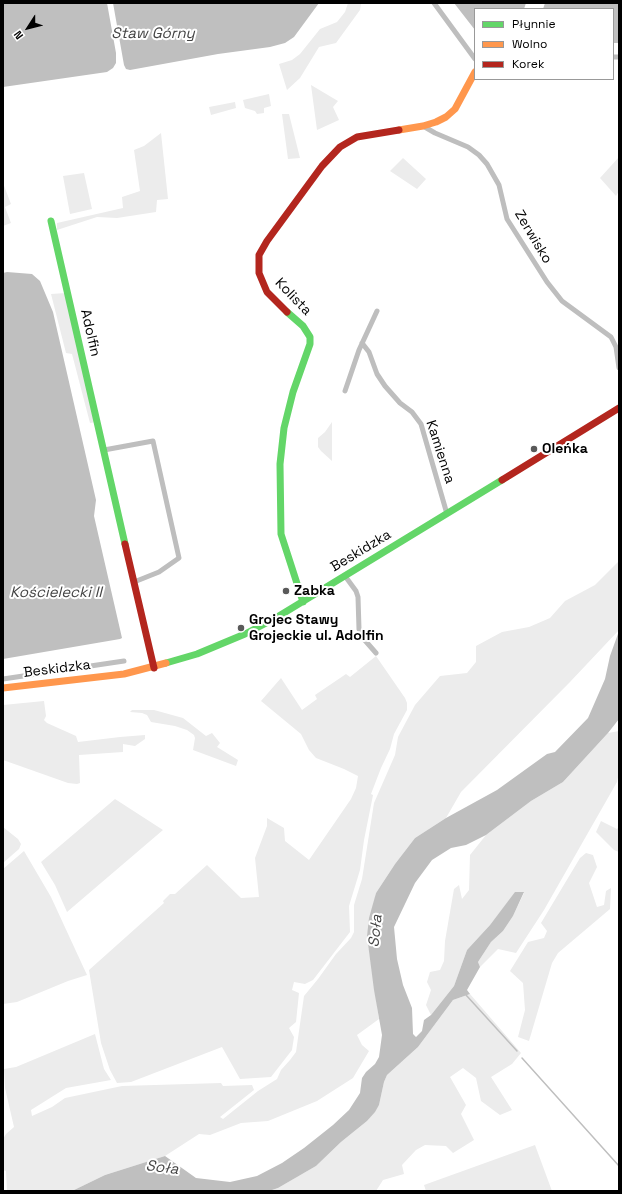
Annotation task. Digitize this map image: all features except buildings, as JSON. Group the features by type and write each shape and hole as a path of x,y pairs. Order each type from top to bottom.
{"street":[{"path":"434,3 474,58"},
{"name":"Kolista","path":"303,602 281,534 280,464 281,445 286,421 293,392 310,344 310,337 303,326 267,292 259,273 259,255 266,241 322,166 340,147 357,137 423,126 440,120 454,111 474,74"},
{"name":"Zerwisko","path":"423,126 435,133 468,147 479,155 487,164 499,185 506,219 544,278 562,301 611,337 616,347 619,368"},
{"name":"Adolfin","path":"51,221 154,668"},
{"path":"345,391 362,343 377,311"},
{"name":"Kamienna","path":"362,343 369,352 377,374 385,386 400,403 412,412 420,424 447,514"},
{"name":"Beskidzka","path":"3,688 124,674 154,668 197,654 245,634 303,602 619,408"},
{"path":"104,450 153,441 179,558 159,572 134,582"},
{"path":"345,576 356,591 358,597 359,629 362,637 376,653"}],"shaded area":[{"path":"348,3 361,3 360,10 336,43 319,47 300,78 287,90 279,64 292,60 300,54 320,29 337,22 345,12"},
{"path":"311,85 338,101 333,107 339,120 317,130"},
{"path":"269,94 271,106 264,108 264,113 257,114 255,111 245,108 243,100"},
{"path":"235,102 236,108 211,115 209,107"},
{"path":"282,114 289,114 300,158 288,159"},
{"path":"161,133 168,199 157,200 156,212 117,218 97,217 57,230 57,223 123,208 122,197 140,191 134,150 144,146"},
{"path":"619,157 619,191 616,196 600,178"},
{"path":"403,158 426,179 417,189 390,171"},
{"path":"84,173 92,209 70,214 63,176"},
{"path":"3,183 11,204 5,207 11,223 3,226"},
{"path":"66,293 96,422 90,423 72,354 66,353 51,294"},
{"path":"332,422 332,461 318,447 318,438 325,432"},
{"path":"619,561 619,630 570,682 461,792 446,818 415,838 395,864 376,893 367,936 379,1019 357,1035 362,1045 369,1051 353,1078 317,1101 268,1121 241,1123 210,1135 199,1134 165,1156 105,1175 72,1191 7,1191 6,1171 3,1170 3,1139 14,1127 5,1088 4,1069 16,1067 95,1034 104,1069 111,1080 66,1088 31,1110 32,1116 52,1107 65,1098 122,1086 221,1083 223,1086 252,1085 254,1090 220,1117 223,1119 258,1091 277,1079 281,1070 296,1052 304,996 336,954 351,938 354,932 354,905 362,879 374,803 395,755 398,737 415,705 440,676 467,673 476,662 476,646 502,632 529,627 550,618 565,601 595,585"},
{"path":"376,656 405,698 407,710 394,734 390,749 371,794 373,795 360,870 349,906 350,932 313,980 305,984 294,982 292,990 299,993 296,1022 289,1028 294,1037 292,1050 271,1077 240,1079 222,1047 131,1082 117,1083 110,1070 101,1043 89,970 164,903 163,901 170,894 175,894 207,865 241,898 259,897 255,858 267,826 267,818 284,828 285,841 309,860 351,799 356,788 358,776 316,758 309,750 301,734 261,701 281,678 302,710 317,699 315,695 346,674 350,677"},
{"path":"44,701 46,716 44,720 47,723 76,736 78,742 145,735 145,739 135,746 123,744 123,752 79,755 80,783 77,784 68,783 3,760 3,705"},
{"path":"132,710 154,710 183,718 206,736 212,733 220,743 217,747 238,760 236,766 193,750 195,738 194,735 187,730 175,726 151,722 147,715 130,712"},
{"path":"619,731 619,773 617,782 544,910 516,953 498,949 480,967 478,962 491,942 503,931 513,916 524,893 516,892 490,925 467,950 454,986 431,1015 426,1005 431,990 427,982 430,972 440,970 444,961 445,941 454,889 459,885 462,899 469,890 470,855 486,835 531,801 563,782 608,733"},
{"path":"115,799 163,830 67,912 55,885 41,862"},
{"path":"601,821 617,829 619,827 619,852 614,850 596,832"},
{"path":"3,827 18,839 21,844 19,849 3,863"},
{"path":"24,851 51,897 87,975 68,981 17,1002 3,1004 3,869"},
{"path":"586,853 593,855 597,867 589,883 597,907 604,905 606,891 611,888 610,909 558,953 552,963 529,1041 518,1037 525,1010 523,983 510,971 528,942 544,938 547,931 541,923 580,858"},
{"path":"470,994 521,1053 512,1064 491,1077 512,1110 500,1115 481,1101 476,1078 463,1068 450,1077 466,1105 461,1114 474,1140 453,1153 446,1146 425,1145 416,1150 402,1165 404,1174 383,1180 376,1191 269,1191 278,1188 316,1166 341,1142 367,1121 379,1105 387,1075 418,1047 453,1000"},
{"path":"535,1145 552,1191 426,1191 424,1185"}],"water":[{"path":"3,3 107,3 116,53 116,63 113,68 107,72 3,87"},
{"name":"Staw Górny","path":"113,3 319,3 294,37 285,43 270,47 218,54 130,70 126,69 124,65"},
{"path":"454,3 526,3 524,8 474,8 474,29"},
{"path":"545,3 619,3 619,43 614,43 614,8 543,8"},
{"name":"Kościelecki II","path":"3,273 32,274 40,281 53,312 96,500 94,516 122,638 3,659"},
{"name":"Soła","path":"619,631 619,719 608,733 563,782 531,801 486,835 466,845 451,848 432,860 415,883 394,927 397,959 403,985 412,1008 413,1034 416,1037 422,1031 424,1020 431,1015 454,986 467,950 490,925 515,892 524,892 513,916 503,931 491,942 478,962 480,967 467,990 470,994 453,1000 418,1047 387,1075 379,1105 367,1121 341,1142 316,1166 278,1188 269,1191 72,1191 105,1175 165,1156 196,1178 230,1182 257,1176 282,1163 304,1148 349,1110 360,1093 362,1078 375,1064 379,1057 382,1035 367,936 369,918 376,893 395,864 415,838 446,818 497,790 547,754 555,752 588,718 605,679 610,656"}],"waterway":[{"path":"3,679 124,661"},
{"path":"466,995 517,1051"},
{"path":"522,1058 619,1166"}],"traffic: fast":[{"path":"51,221 125,544"},
{"path":"287,312 303,326 310,337 310,344 293,392 284,428 280,464 281,534 303,602"},
{"path":"166,663 197,654 245,634 274,619 502,480"}],"traffic: slow":[{"path":"399,130 423,126 446,117 455,109 474,74"},
{"path":"3,688 124,674 166,663"}],"traffic: jam":[{"path":"287,312 267,292 259,273 259,255 267,241 322,166 340,147 357,137 399,130"},
{"path":"502,480 619,408"},
{"path":"125,544 154,668"}],"place":[{"name":"Oleńka","path":"534,449"},
{"name":"Zabka","path":"286,591"},
{"name":"Grojec Stawy Grojeckie ul. Adolfin","path":"241,628"}]}
